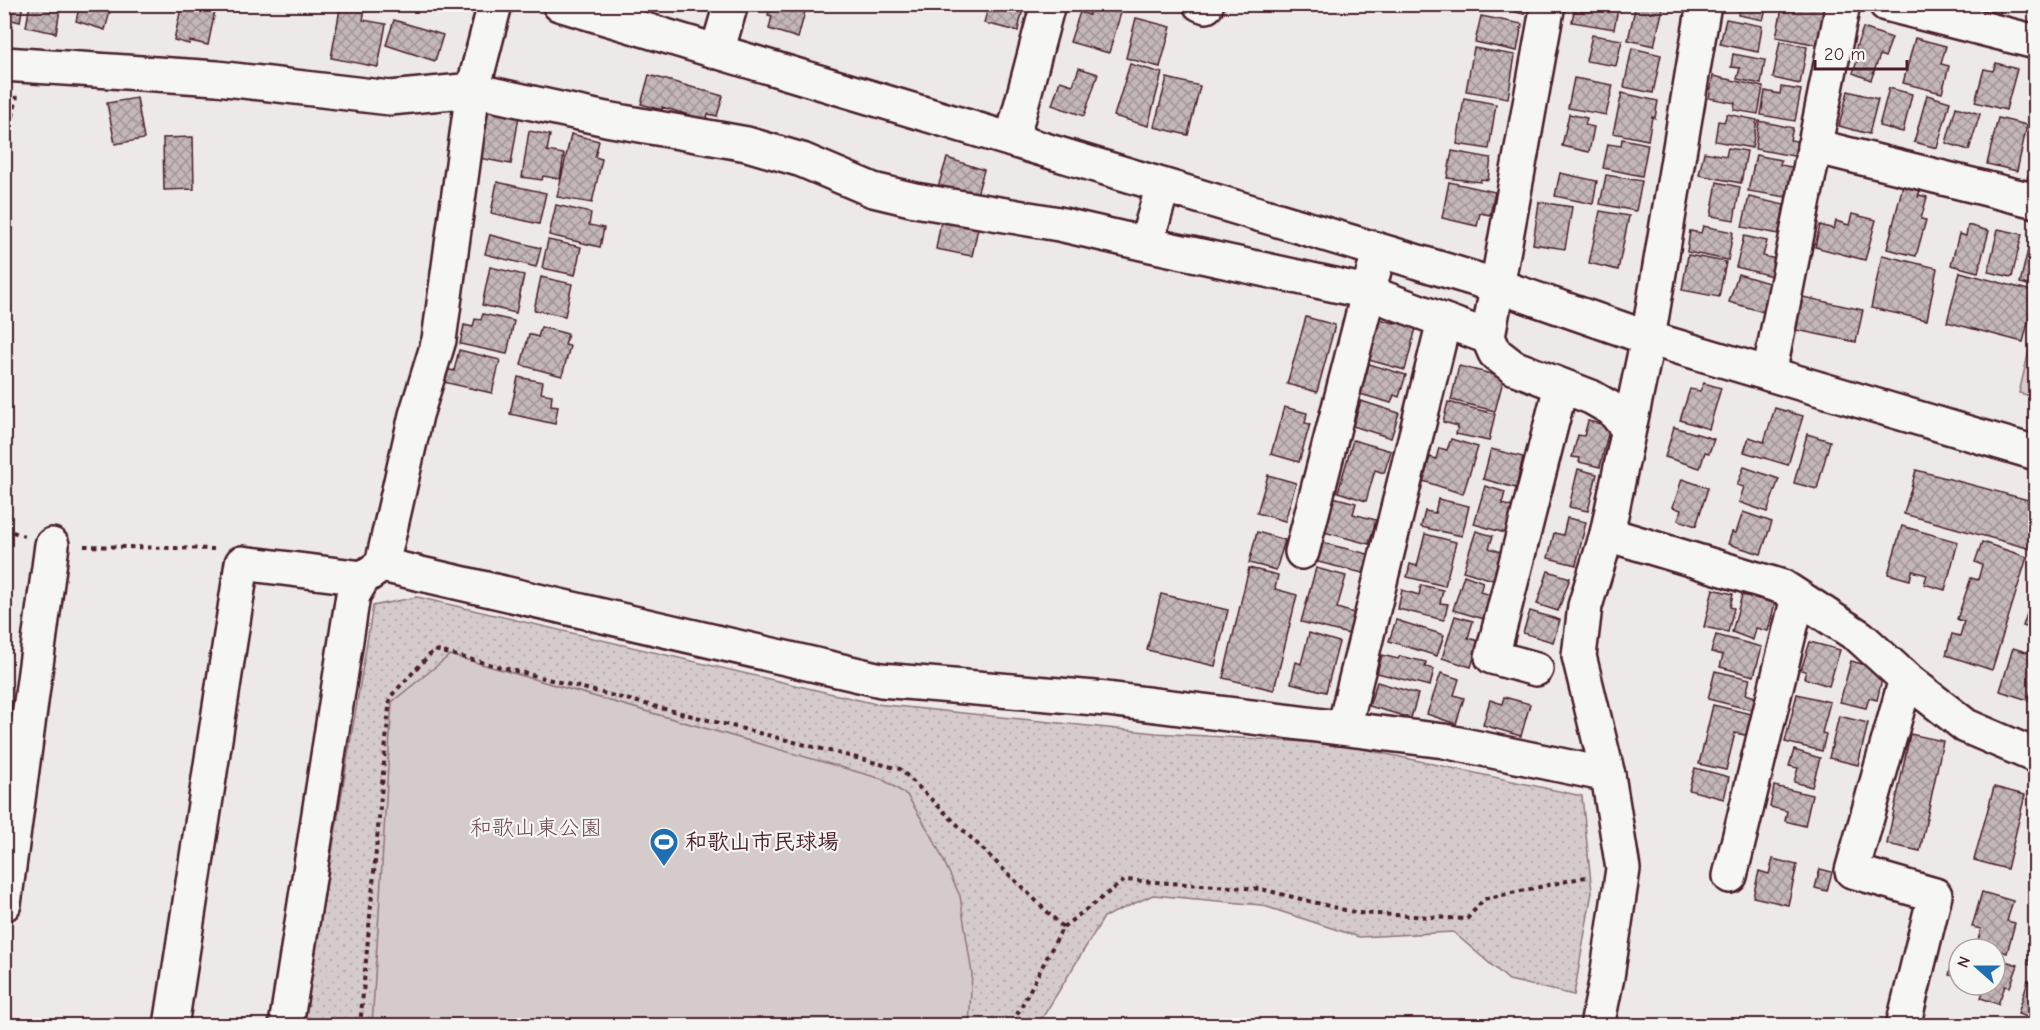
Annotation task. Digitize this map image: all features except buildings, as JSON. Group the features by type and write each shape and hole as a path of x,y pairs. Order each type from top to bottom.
{"street":[{"path":"286,1026 353,595 373,572 439,340 473,90 495,4"},
{"path":"559,4 1498,286 1648,338 2036,453"},
{"path":"717,52 731,4"},
{"path":"1012,140 1048,4"},
{"path":"1548,4 1488,337 1495,353 1513,367 1591,397 1612,409 1628,429"},
{"path":"1597,1026 1608,977 1623,869 1608,775 1579,656 1585,606 1607,534 1648,338 1704,4"},
{"path":"1768,374 1843,4"},
{"path":"1886,4 2036,42"},
{"path":"13,65 218,78 390,98 473,90 747,144 802,160 873,190 915,200 1059,224 1367,292 1488,337"},
{"path":"1814,146 2036,201"},
{"path":"1146,244 1163,186"},
{"path":"1302,552 1379,251"},
{"path":"1344,728 1444,321"},
{"path":"1536,669 1492,657 1561,386"},
{"path":"1607,534 1783,587 1860,637 1906,679 1966,726 2036,756"},
{"path":"4,904 52,545"},
{"path":"171,1026 242,563 373,572 880,680 1107,699 1444,741 1608,775"},
{"path":"1730,876 1798,597"},
{"path":"1903,1026 1935,895 1852,872 1906,679"}],"path":[{"path":"4,161 13,65"},
{"path":"4,530 52,545 226,549"},
{"path":"360,1026 390,697 434,650 900,769 1063,927"},
{"path":"1011,1026 1063,927 1125,880 1261,890 1357,913 1467,919 1484,900 1623,869"}],"green space":[{"path":"2035,325 2035,397 2019,393"},
{"name":"和歌山東公園","path":"417,597 876,704 1156,733 1340,744 1582,796 1592,892 1574,995 1509,980 1453,932 1359,937 1261,905 1153,895 1104,917 1038,1025 303,1026 373,606"},
{"name":"和歌山市民球場","path":"450,655 882,779 907,795 933,838 960,896 972,974 969,1025 372,1025 392,702"}],"place":[{"name":"和歌山市民球場","path":"664,868"}]}
